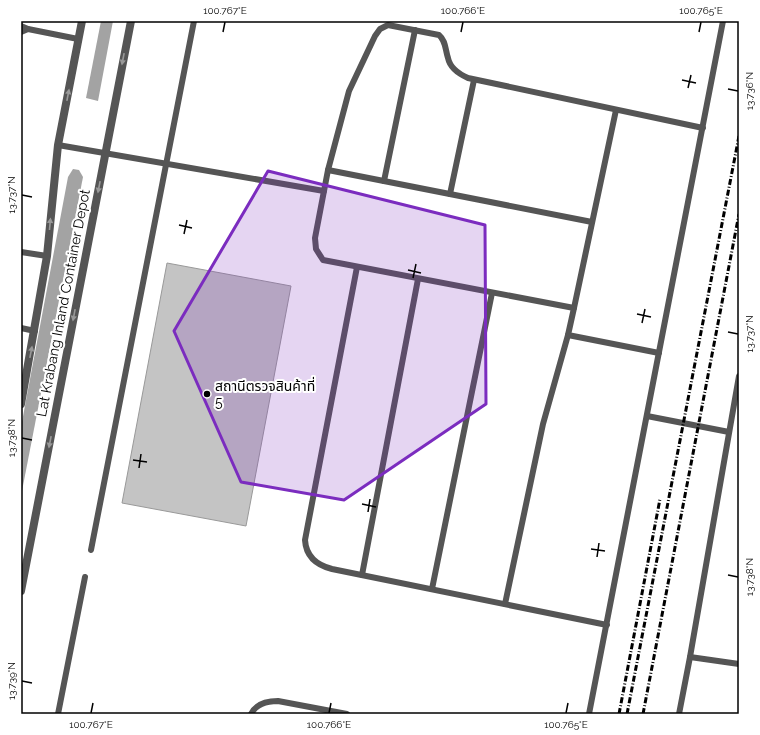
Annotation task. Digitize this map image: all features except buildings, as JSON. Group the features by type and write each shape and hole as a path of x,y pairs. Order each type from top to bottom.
{"street":[{"name":"Lat Krabang Inland Container Depot","path":"21,404 47,256 58,146 82,21"},
{"name":"Lat Krabang Inland Container Depot","path":"21,591 131,21"}],"lane":[{"path":"91,550 194,21"},
{"path":"589,714 723,21"},
{"path":"574,308 323,260 317,252 315,234 328,170 349,91 369,45 377,32 385,26 391,24 439,35 444,42 448,60 452,66 462,75 474,80 703,128"},
{"path":"21,26 28,29 78,39"},
{"path":"21,32 28,29"},
{"path":"384,181 415,30"},
{"path":"450,194 474,80"},
{"path":"506,604 543,424 568,335 616,110"},
{"path":"58,146 324,191"},
{"path":"328,170 592,222"},
{"path":"21,252 47,256"},
{"path":"357,267 305,540 309,555 317,562 327,567 607,625"},
{"path":"362,575 418,279"},
{"path":"432,589 492,293"},
{"path":"21,328 35,331"},
{"path":"568,335 659,353"},
{"path":"679,714 739,376"},
{"path":"647,416 729,432"},
{"path":"58,714 85,577"},
{"path":"690,657 739,664"},
{"path":"250,714 256,707 270,701 278,701 347,714"}],"highlighted area":[{"path":"268,171 485,225 486,404 344,500 241,482 174,331"}],"shaded area":[{"path":"101,21 113,21 98,101 86,98"},
{"path":"73,169 79,170 83,177 21,496 21,427 68,177"}],"railway":[{"path":"627,714 739,136"},
{"path":"643,714 739,214"},
{"path":"619,714 660,499"}],"place":[{"name":"สถานีตรวจสินค้าที่ 5","path":"207,394"}]}
